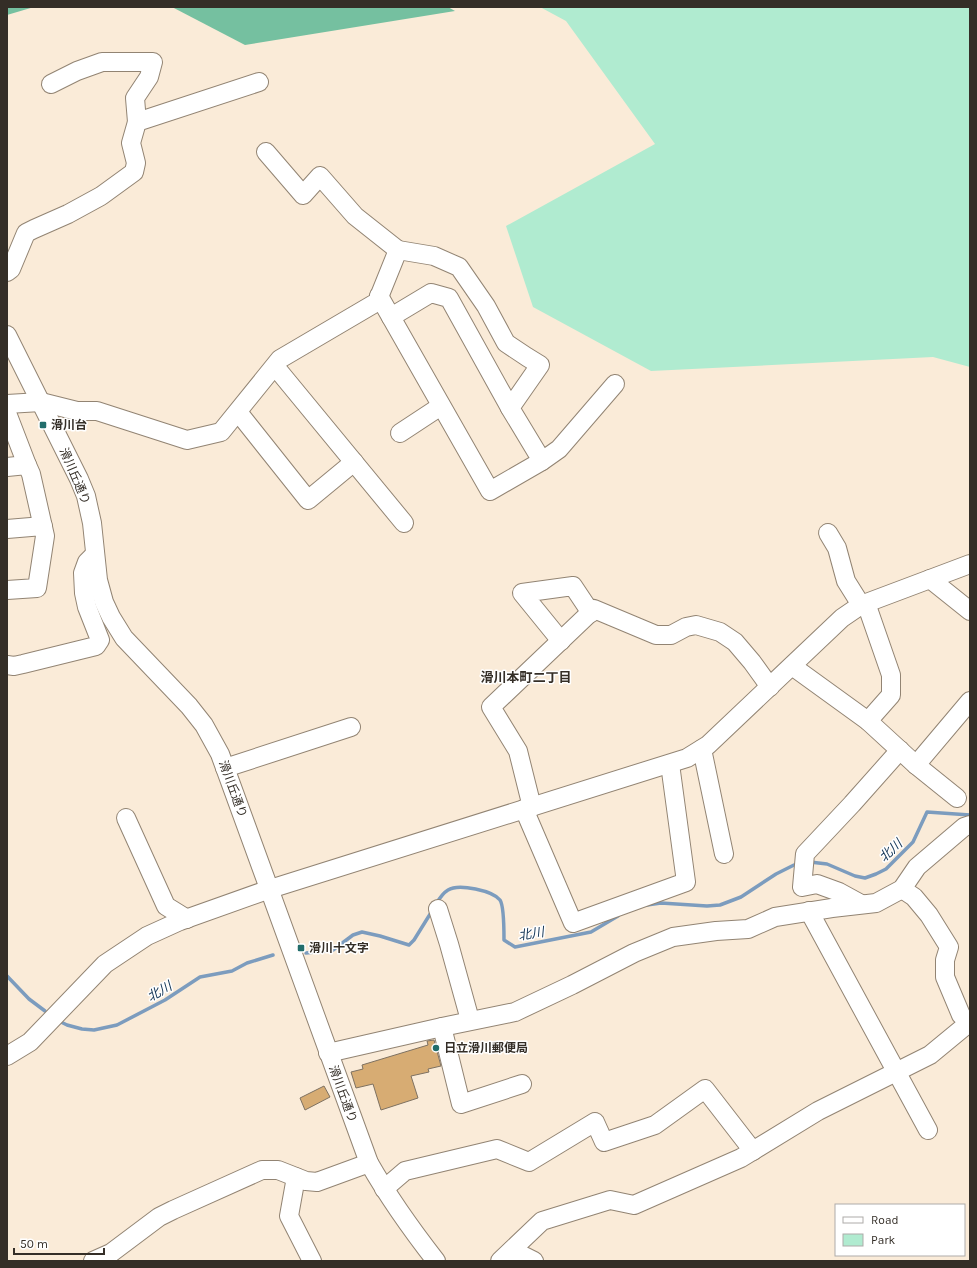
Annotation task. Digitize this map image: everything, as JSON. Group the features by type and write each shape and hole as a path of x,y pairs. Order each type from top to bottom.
{"street":[{"path":"7,272 11,269 26,233 68,214 101,196 134,172 136,163 132,143 137,122 135,98 149,77 153,62 102,62 78,71 51,84"},
{"path":"137,122 259,82"},
{"path":"266,152 303,195 320,176 355,216 398,250 434,256 459,267 486,306 506,343 540,365 510,408"},
{"path":"7,404 41,402 77,411 98,411 187,440 221,432 280,358 377,302 398,250"},
{"path":"391,317 431,293 449,298 510,408 542,460"},
{"path":"379,296 490,491 559,450 615,384"},
{"name":"滑川丘通り","path":"7,335 79,479 86,496 92,524 98,580 104,602 124,638 189,706 204,725 220,754 369,1163 408,1225 436,1261"},
{"path":"278,370 404,523"},
{"path":"400,433 442,406"},
{"path":"238,412 308,500 354,462"},
{"path":"7,413 31,474 45,536 37,588 7,590"},
{"path":"7,467 27,465"},
{"path":"7,529 43,526"},
{"path":"828,533 837,548 846,581 863,604 891,675 891,695 868,721"},
{"path":"7,665 14,666 96,646 100,640 87,607 82,573 87,562 95,554"},
{"path":"7,1056 30,1042 105,964 147,936 187,919 270,889 687,758 708,745 842,618 863,604 970,564"},
{"path":"930,579 970,610"},
{"path":"560,641 522,593 573,586 591,612"},
{"path":"670,764 686,882 573,923 528,808 518,751 491,707 594,609 656,635 671,635 686,627 696,625 720,632 735,642 770,687"},
{"path":"792,666 868,721 916,765 957,798"},
{"path":"916,765 970,701"},
{"path":"225,768 351,727"},
{"path":"702,749 724,854"},
{"path":"861,904 839,892 817,884 802,887 805,854 900,750"},
{"path":"126,818 166,906 187,919"},
{"path":"328,1053 470,1020 515,1012 634,953 673,937 716,931 748,929 775,917 809,911 876,903 902,889 917,867 964,827 970,825"},
{"path":"506,1255 542,1221 610,1200 634,1205 741,1158 818,1111 930,1055 969,1022 961,1015 946,977 945,960 949,947 929,915 914,896 902,889"},
{"path":"438,909 470,1020"},
{"path":"809,911 928,1130"},
{"path":"442,1027 461,1104 522,1084"},
{"path":"384,1189 405,1172 497,1149 529,1162 595,1122 604,1142 655,1125 705,1089 753,1150"},
{"path":"93,1261 111,1253 159,1217 262,1170 278,1170 306,1181 317,1182 369,1163"},
{"path":"296,1177 289,1216 312,1261"},
{"path":"506,1255 534,1261"}],"green space":[{"path":"7,7 34,7 7,15"},
{"path":"172,7 448,7 455,11 245,45"},
{"path":"540,7 970,7 970,367 933,357 651,371 533,307 506,226 655,144 566,21"}],"building":[{"path":"434,1040 441,1066 428,1069 429,1072 411,1076 418,1098 381,1110 373,1084 356,1088 351,1072 363,1069 362,1065 428,1045 427,1041"},
{"path":"324,1086 330,1097 305,1110 300,1098"}],"waterway":[{"name":"北川","path":"810,862 827,864 855,876 865,878 886,869 913,842 927,812 970,815"},
{"name":"北川","path":"647,905 661,903 707,906 720,905 741,897 776,874 794,865"},
{"name":"北川","path":"436,904 448,890 460,887 476,889 496,897 500,900 502,908 504,919 504,940 515,947 591,932 618,916"},
{"name":"北川","path":"306,953 333,950 353,935 362,932 409,945 414,940 432,911"},
{"name":"北川","path":"57,1020 67,1025 82,1029 94,1030 117,1025 165,1000 200,977 232,971 247,963 273,955"},
{"name":"北川","path":"7,976 29,999 45,1011"}],"place":[{"name":"滑川台","path":"43,425"},
{"name":"滑川十文字","path":"301,948"},
{"name":"日立滑川郵便局","path":"436,1048"}],"district":[{"name":"滑川本町二丁目","path":"526,677"}]}
